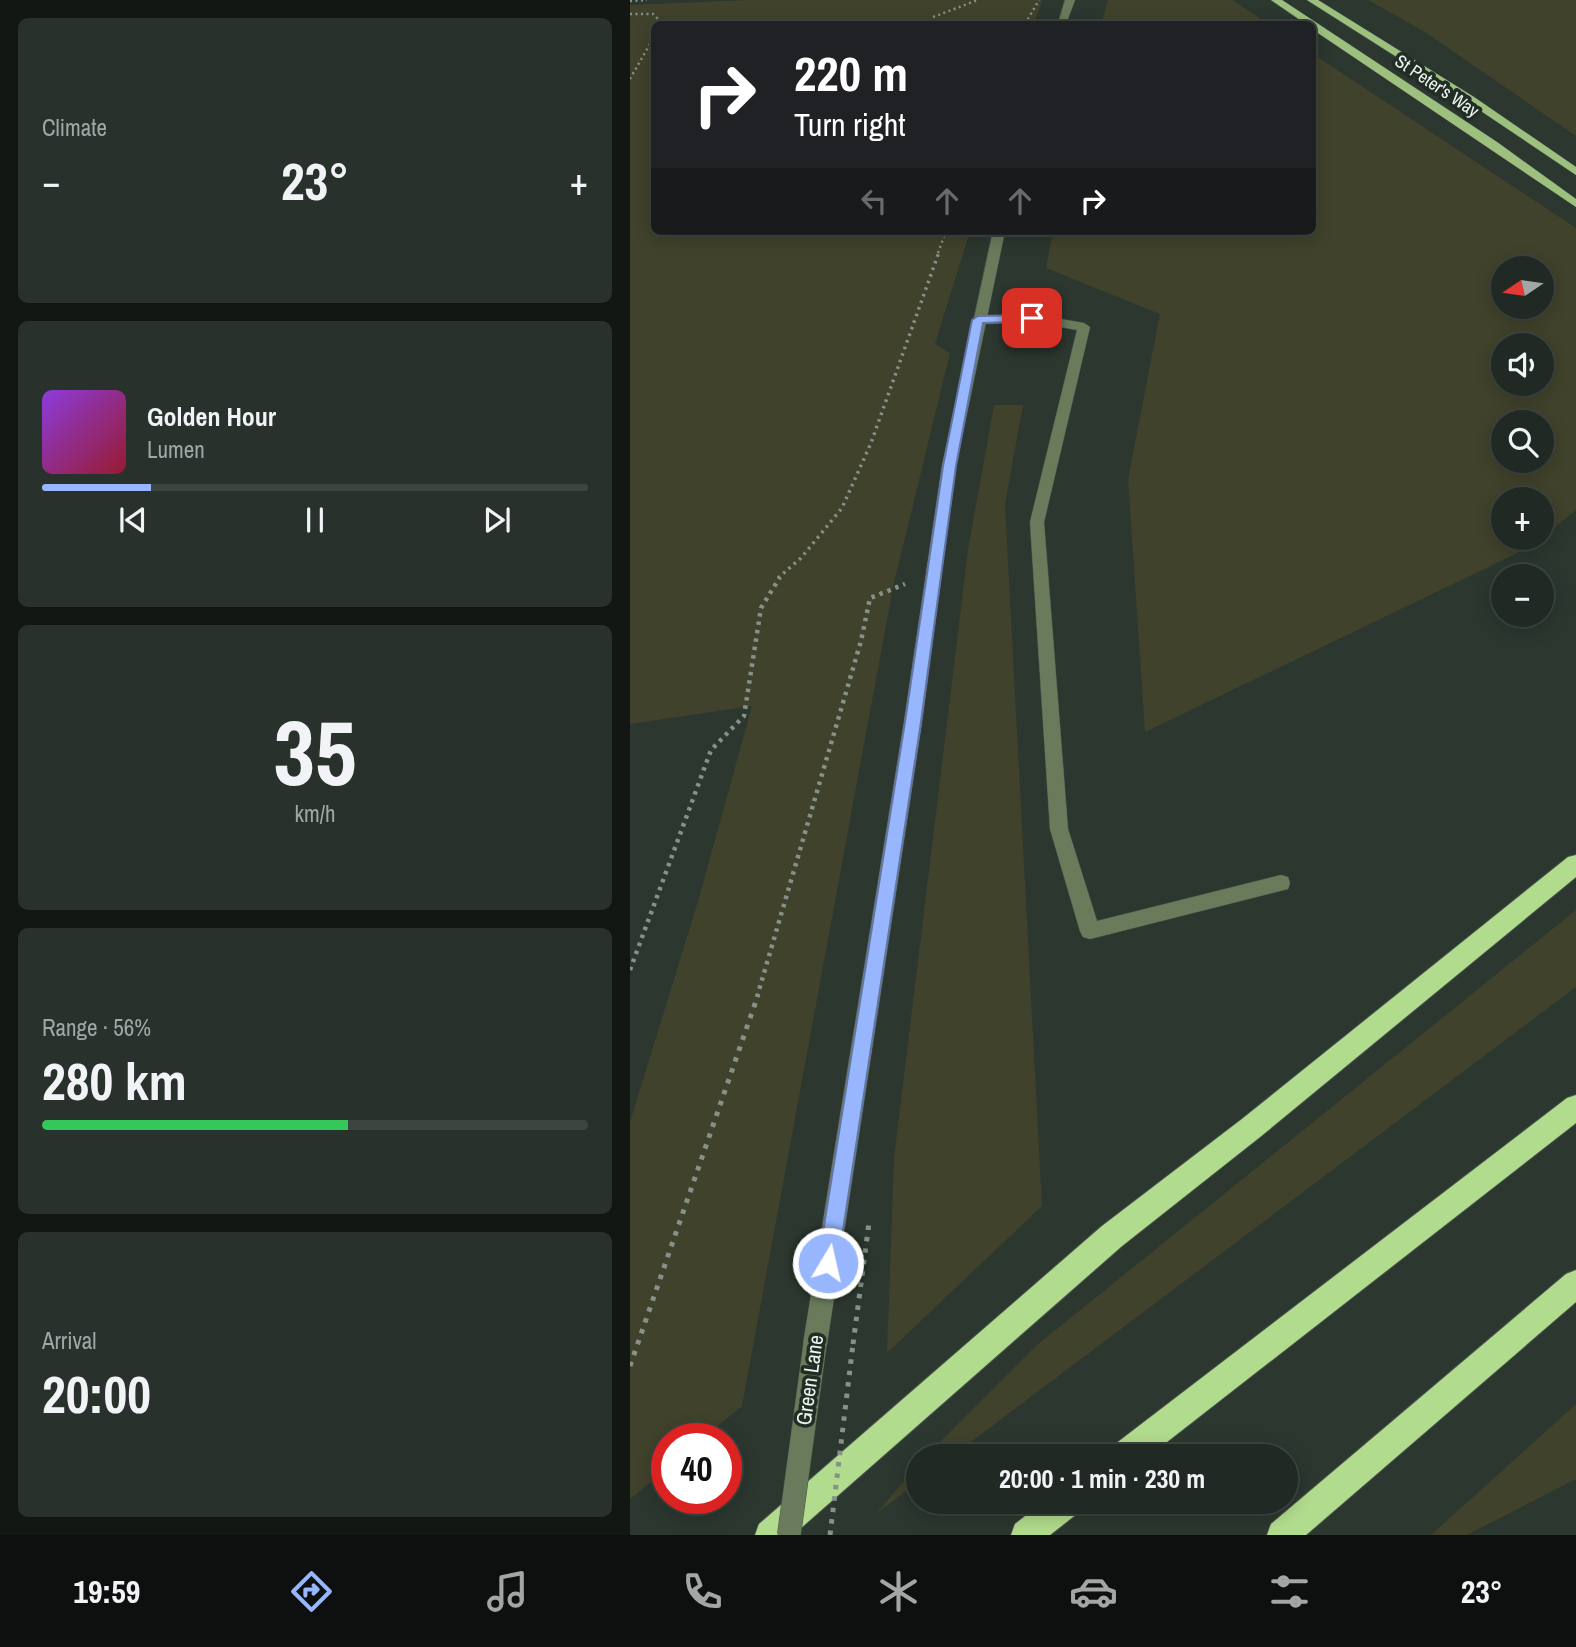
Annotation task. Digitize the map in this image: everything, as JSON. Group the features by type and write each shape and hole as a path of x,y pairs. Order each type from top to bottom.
{"highway":[{"path":"770,1535 1112,1237 1251,1128 1576,864"},
{"path":"1141,1444 1576,1107"},
{"path":"1282,1535 1576,1284"},
{"path":"1026,1535 1053,1514"}],"main road":[{"name":"St Peter's Way","path":"1276,0 1308,21"},
{"name":"St Peter's Way","path":"1312,0 1470,99 1576,172"},
{"name":"St Peter's Way","path":"1316,27 1493,144 1576,204"}],"street":[{"path":"1063,21 1070,0"},
{"name":"Green Lane","path":"789,1535 815,1344 949,466 998,235"},
{"path":"978,320 1032,318 1084,327 1037,522 1059,829 1090,931 1281,883"}],"path":[{"path":"630,1 647,0"},
{"path":"933,17 978,0"},
{"path":"1027,21 1039,0"},
{"path":"630,14 653,14 659,21"},
{"path":"630,79 651,42"},
{"path":"630,970 712,750 744,716 761,608 775,581 801,558 842,508 871,443 945,235"},
{"path":"630,1366 766,971 861,641 870,598 893,587 933,578"},
{"name":"Green Lane","path":"830,1535 853,1343"}],"green space":[{"path":"750,0 1042,0 1035,21 651,21 651,235 969,235 935,344 950,353 893,587 742,1406 721,1423 651,1423 651,1482 630,1499 630,1122 699,898 752,706 630,724 630,5"},
{"path":"1108,0 1232,0 1264,21 1102,21"},
{"path":"1368,0 1576,0 1576,136 1425,32"},
{"path":"1316,56 1576,228 1576,510 1554,528 1554,487 1491,487 1491,550 1524,550 1145,732 1128,479 1160,314 1046,268 1052,235 1316,235"},
{"path":"994,405 1023,405 1005,504 1042,1206 887,1353 894,1158 968,550"},
{"path":"1576,910 1576,987 968,1444 938,1444 1037,1345"},
{"path":"1576,1404 1576,1479 1467,1535 1431,1535"},
{"path":"906,1478 906,1491 876,1514"}],"route":[{"path":"828,1263 913,722 949,466 978,320 1032,318"}]}
